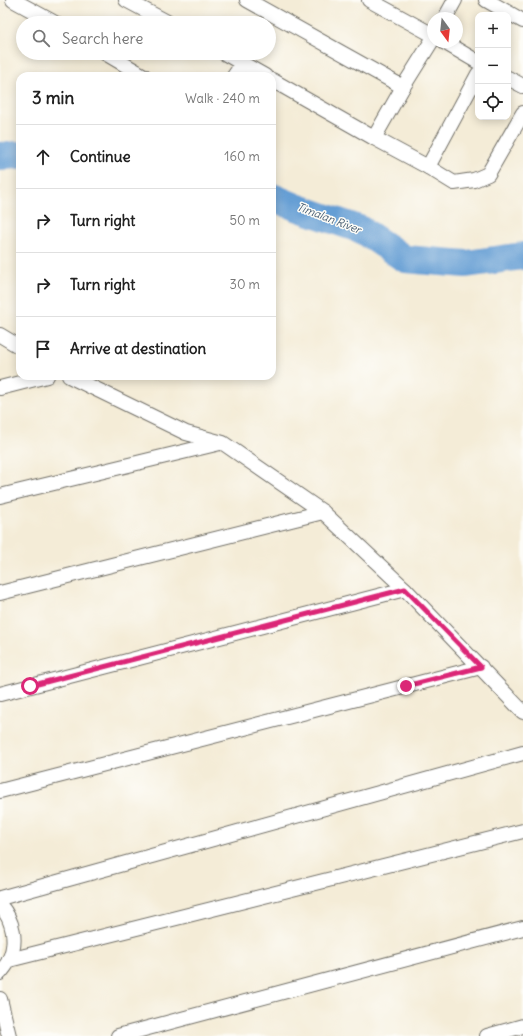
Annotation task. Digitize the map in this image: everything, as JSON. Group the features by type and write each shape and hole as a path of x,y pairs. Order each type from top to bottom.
{"street":[{"path":"13,0 42,16"},
{"path":"126,0 156,16"},
{"path":"247,0 276,16"},
{"path":"369,0 427,32"},
{"path":"448,12 455,0"},
{"path":"486,0 523,21"},
{"path":"276,16 403,87"},
{"path":"374,138 427,48"},
{"path":"454,48 475,60"},
{"path":"117,60 137,72"},
{"path":"237,60 258,72"},
{"path":"237,72 243,63"},
{"path":"428,167 475,80"},
{"path":"511,80 523,86"},
{"path":"276,82 454,183 474,180 488,174 523,113"},
{"path":"0,335 16,345"},
{"path":"0,388 31,380"},
{"path":"77,380 186,433 223,443 323,512 405,589 523,712"},
{"path":"0,496 223,443"},
{"path":"0,593 323,512"},
{"path":"0,694 405,589"},
{"path":"0,791 481,667"},
{"path":"0,898 523,753"},
{"path":"9,960 523,831"},
{"path":"0,905 7,913 13,929 14,946 9,960 0,973"},
{"path":"118,1036 523,928"},
{"path":"0,999 9,1036"},
{"path":"487,1036 523,1026"}],"waterway":[{"name":"Timalan River","path":"0,156 16,155"},
{"name":"Timalan River","path":"276,199 362,230 405,259 466,264 523,256"}],"route":[{"path":"30,686 405,589 481,667 406,686"}]}
